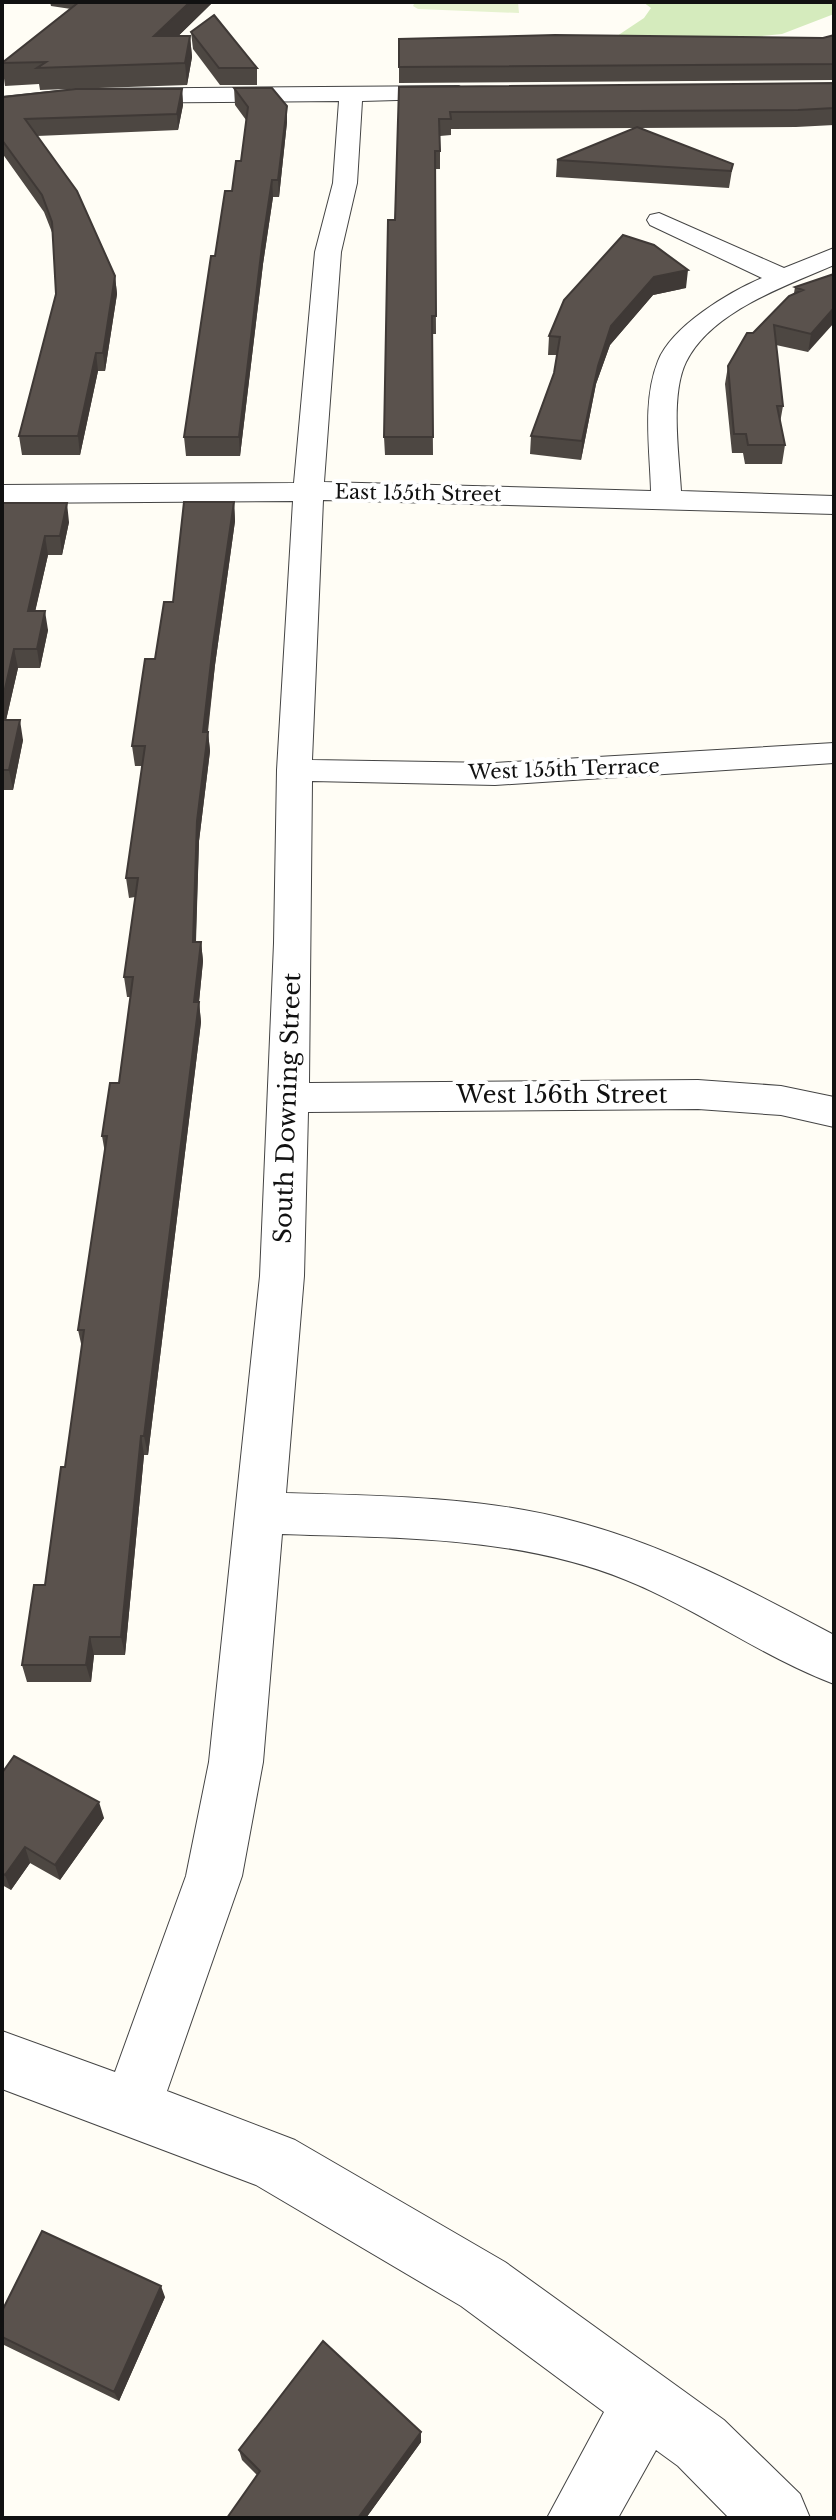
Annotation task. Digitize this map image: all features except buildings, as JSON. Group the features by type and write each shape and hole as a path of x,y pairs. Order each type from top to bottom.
{"street":[{"path":"2,104 78,96 481,93"},
{"name":"South Downing Street","path":"132,2107 214,1876 236,1762 282,1276 294,770 308,491 328,252 345,183 351,94"},
{"path":"659,220 782,277"},
{"path":"666,498 663,407 672,361 715,315 737,298 834,256"},
{"name":"East 155th Street","path":"2,494 308,491 666,498 834,505"},
{"name":"West 155th Terrace","path":"294,770 495,774 834,753"},
{"name":"West 156th Street","path":"288,1098 504,1092 687,1094 804,1104 834,1112"},
{"path":"260,1513 446,1519 574,1541 698,1587 834,1661"},
{"path":"2,2060 274,2161 483,2284 701,2443 776,2518"},
{"path":"581,2518 646,2403"}],"green space":[{"path":"415,2 518,2 519,13 418,9 413,6"},
{"path":"643,2 834,2 834,14 782,34 732,39 611,40 644,18 651,8"}]}
